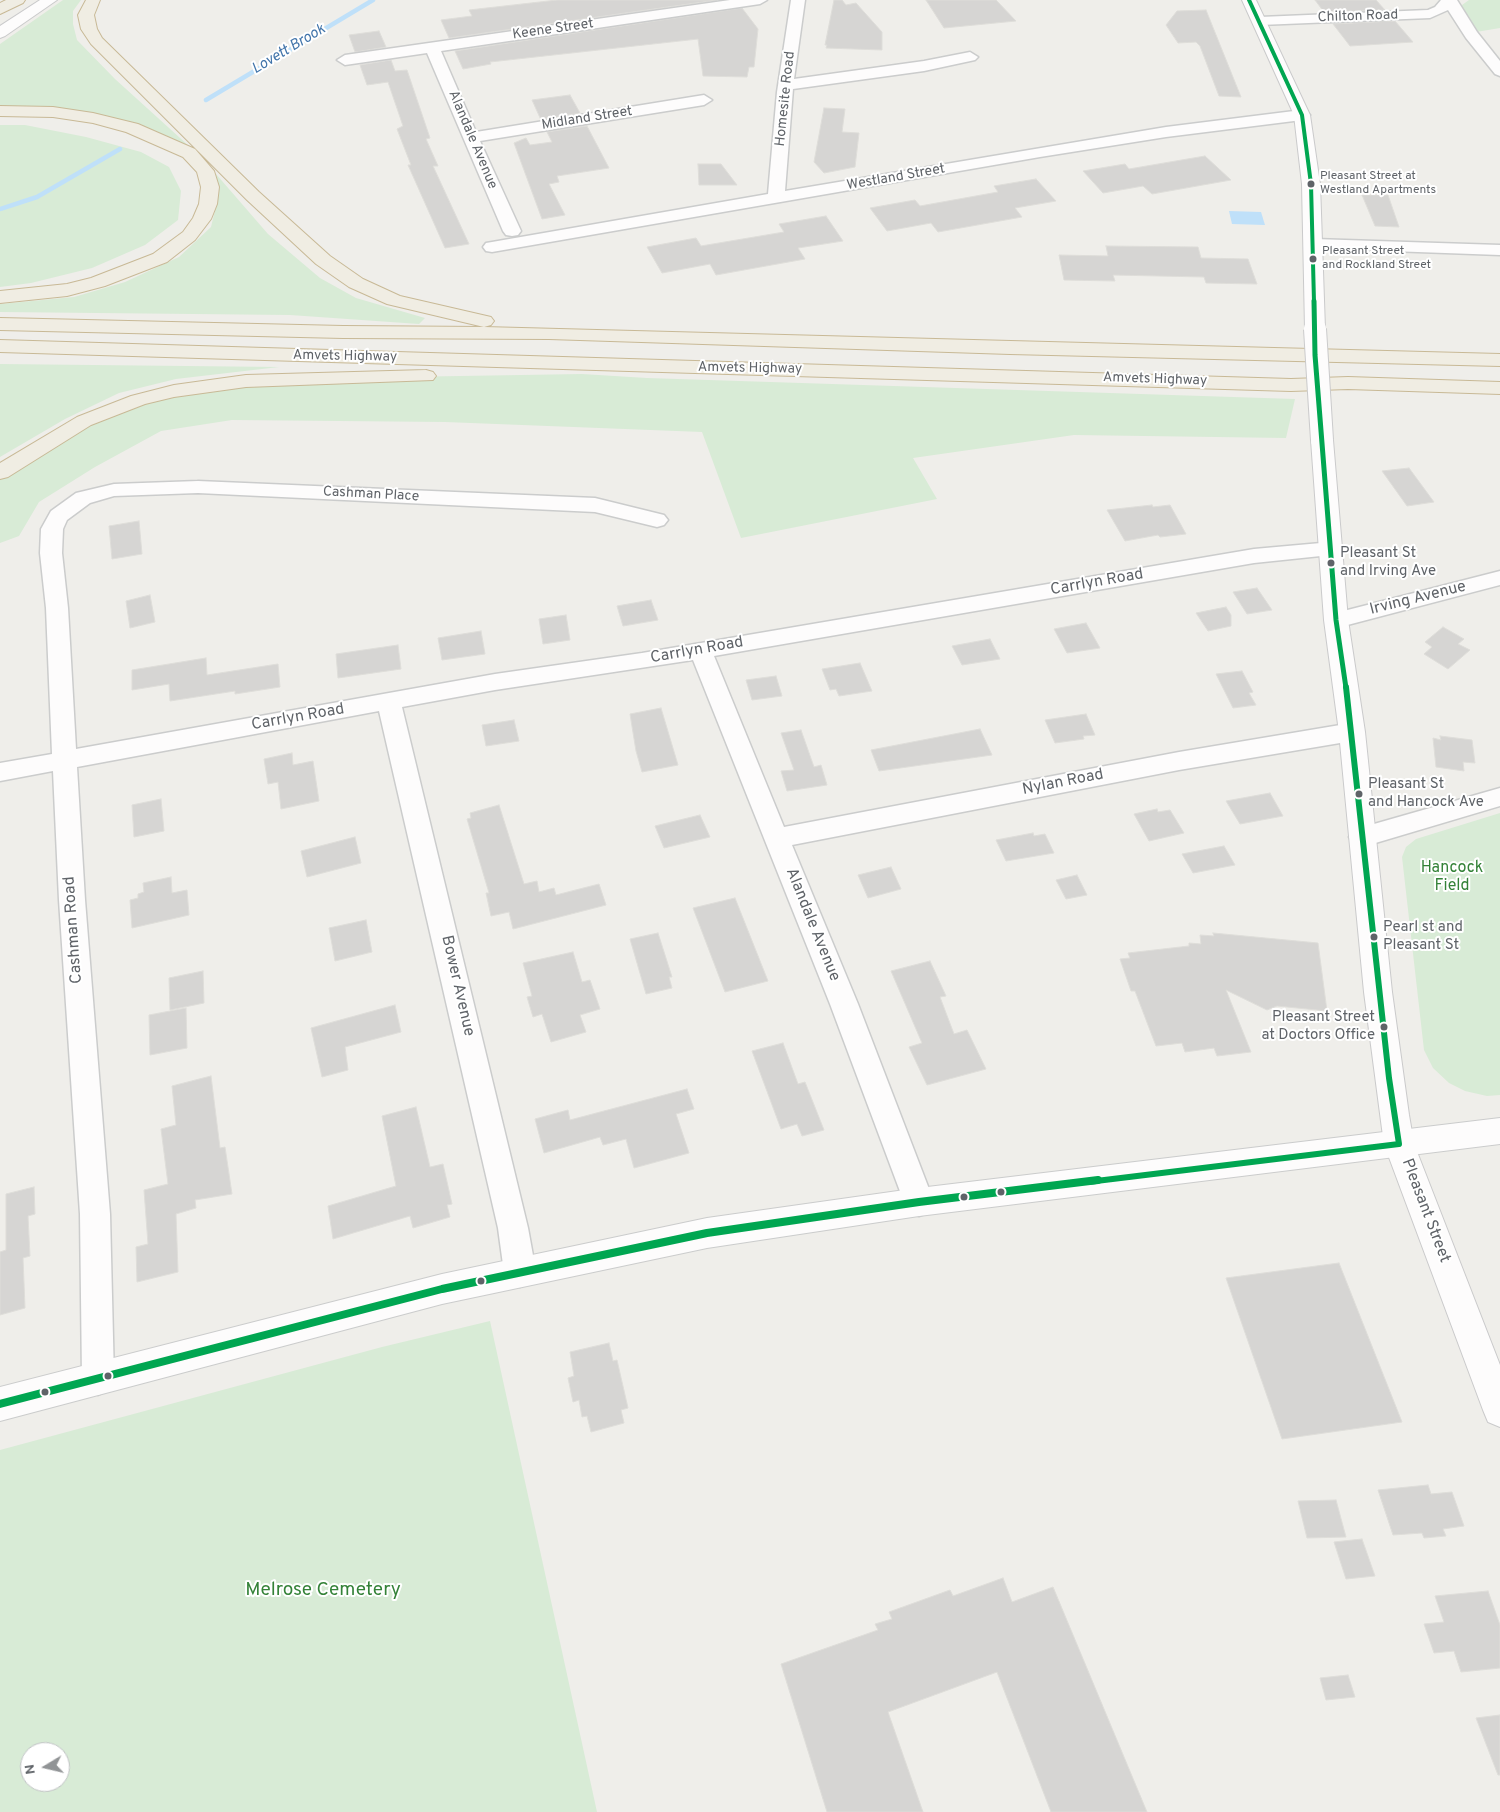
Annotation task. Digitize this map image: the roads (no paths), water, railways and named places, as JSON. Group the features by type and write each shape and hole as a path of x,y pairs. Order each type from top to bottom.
{"highway":[{"path":"0,9 18,0"},
{"path":"93,0 86,15 89,29 96,42 253,196 322,260 356,282 394,300 456,316 549,333"},
{"path":"0,111 53,112 93,118 132,128 189,153 205,171 210,187 208,204 202,220 189,236 160,258 113,277 74,288 38,294 0,297"},
{"name":"Amvets Highway","path":"0,324 333,332 549,333 1010,348 1500,360"},
{"name":"Amvets Highway","path":"0,346 1291,385 1348,383 1500,388"},
{"path":"0,472 84,421 138,400 174,391 246,381 582,374 651,367"}],"main road":[{"path":"0,17 25,0"},
{"path":"0,33 50,0"},
{"name":"Pleasant Street","path":"1249,0 1302,116 1312,184 1315,329 1336,620 1352,732 1386,1059 1399,1144 1500,1410"},
{"path":"0,1404 369,1307 636,1247 769,1222 1500,1131"}],"street":[{"name":"Keene Street","path":"345,60 760,0"},
{"name":"Homesite Road","path":"776,198 786,84 798,0"},
{"path":"1449,0 1471,35 1500,71"},
{"name":"Chilton Road","path":"1260,21 1430,14 1440,10 1449,0"},
{"name":"Alandale Avenue","path":"432,47 512,231"},
{"path":"786,84 924,66 970,57"},
{"name":"Midland Street","path":"470,138 704,100"},
{"name":"Westland Street","path":"492,248 1057,149 1166,132 1302,116"},
{"path":"1314,244 1500,250"},
{"name":"Cashman Place","path":"84,497 114,490 208,487 595,505 657,520"},
{"name":"Cashman Road","path":"84,497 58,516 52,529 50,553 57,608 72,900 95,1214 98,1379"},
{"name":"Carrlyn Road","path":"0,772 495,682 700,650 1254,556 1332,549"},
{"name":"Irving Avenue","path":"1336,620 1500,578"},
{"name":"Alandale Avenue","path":"700,650 844,1004 919,1202"},
{"name":"Bower Avenue","path":"388,702 514,1228 520,1272"},
{"name":"Nylan Road","path":"776,838 1179,761 1352,732"},
{"path":"1362,837 1500,797"}],"water":[{"path":"1229,211 1261,212 1265,225 1232,224"}],"waterway":[{"name":"Lovett Brook","path":"206,100 373,0"},
{"name":"Lovett Brook","path":"0,209 37,197 120,149"}],"place":[{"name":"Pleasant Street at Westland Apartments","path":"1311,184"},
{"name":"Pleasant Street and Rockland Street","path":"1313,259"},
{"name":"Pleasant St and Irving Ave","path":"1331,563"},
{"name":"Pleasant St and Hancock Ave","path":"1359,794"},
{"name":"Pearl st and Pleasant St","path":"1374,937"},
{"name":"Pleasant Street at Doctors Office","path":"1384,1027"}],"park label":[{"name":"Hancock Field","path":"1452,878"},
{"name":"Melrose Cemetery","path":"323,1591"}]}
